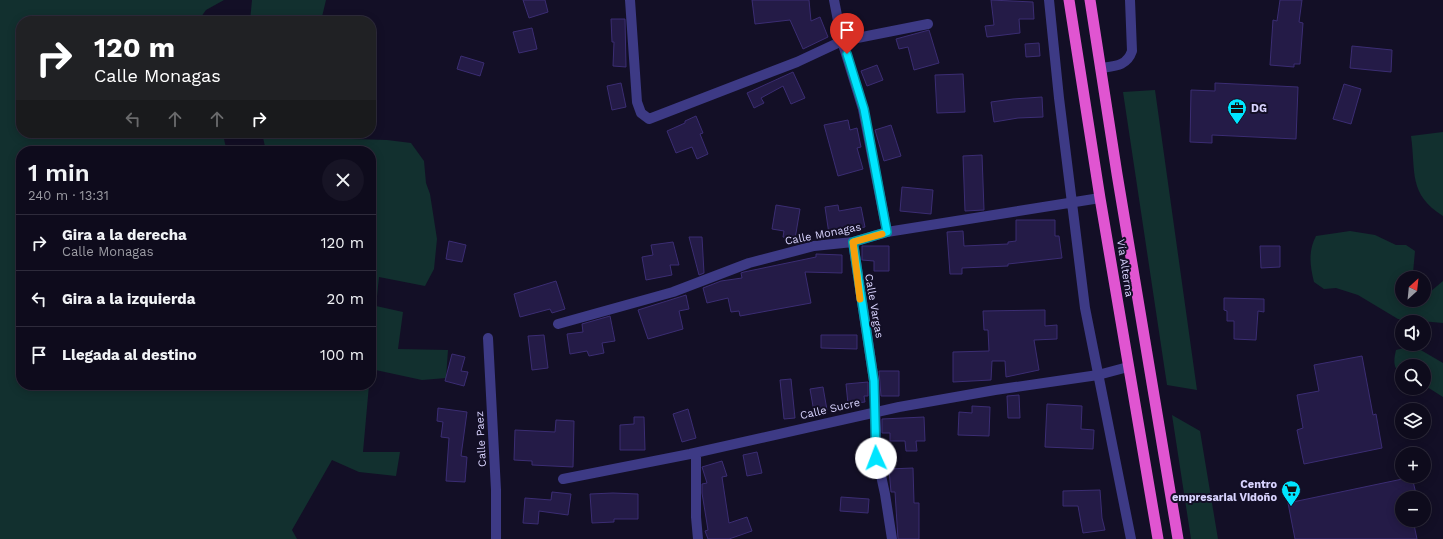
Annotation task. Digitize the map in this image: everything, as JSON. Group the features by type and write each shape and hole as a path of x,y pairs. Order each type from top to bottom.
{"highway":[{"name":"Vía Alterna","path":"1069,0 1100,198 1158,539"},
{"name":"Vía Alterna","path":"1090,0 1178,539"}],"street":[{"path":"630,0 637,102 640,113 649,119 797,62 842,41 928,24"},
{"path":"834,0 842,41 864,109 887,232"},
{"path":"1050,0 1085,308 1131,539"},
{"path":"1101,68 1120,65 1131,55 1130,0"},
{"name":"Calle Monagas","path":"558,324 673,292 749,263 814,246 853,242 887,232 1100,198"},
{"name":"Calle Vargas","path":"853,242 874,381 875,448 885,494 892,539"},
{"name":"Calle Paez","path":"488,338 496,490 496,539"},
{"name":"Calle Sucre","path":"563,479 696,453 875,412 996,390 1098,375 1128,367"},
{"path":"696,453 696,517 698,539"}],"green space":[{"path":"0,0 224,0 206,10 202,16 16,16 16,138 224,138 226,146 16,146 16,390 369,390 363,452 400,452 396,476 359,472 332,460 292,530 297,539 0,539"},
{"path":"252,0 326,0 322,16 250,16"},
{"path":"1155,90 1197,390 1167,385 1123,92"},
{"path":"1443,132 1443,216 1432,208 1419,191 1414,171 1411,136"},
{"path":"263,138 349,138 411,143 424,161 426,183 430,194 437,239 434,269 425,286 379,277 376,306 376,146 265,146"},
{"path":"1350,231 1375,235 1396,245 1406,245 1415,251 1413,271 1395,271 1395,307 1431,307 1431,291 1443,281 1443,323 1431,322 1431,315 1395,315 1395,317 1358,295 1336,288 1324,289 1314,282 1310,259 1313,242 1316,236"},
{"path":"376,306 403,312 398,349 448,350 446,378 422,380 376,370"},
{"path":"1396,351 1422,351 1443,363 1443,397 1431,389 1431,359 1395,359 1395,367 1394,360"},
{"path":"1172,415 1200,431 1218,539 1191,539"}],"building":[{"path":"523,0 545,0 548,12 529,18"},
{"path":"752,0 809,0 811,21 820,17 828,37 803,49 790,20 755,24"},
{"path":"991,0 1033,2 1034,19 1019,19 1020,33 987,37 985,26 994,25"},
{"path":"1280,0 1302,0 1299,22 1303,23 1300,64 1294,64 1294,67 1270,65 1273,20 1277,21"},
{"path":"611,19 625,19 626,67 613,66 614,42 612,42"},
{"path":"532,28 537,49 519,53 513,32"},
{"path":"929,30 939,63 914,70 908,47 899,49 896,39"},
{"path":"1039,43 1040,56 1026,57 1025,44"},
{"path":"1352,46 1392,50 1391,72 1350,68"},
{"path":"461,56 484,63 480,76 457,69"},
{"path":"877,65 883,80 867,86 861,71"},
{"path":"793,72 805,98 791,104 783,86 761,98 764,103 754,108 747,93"},
{"path":"963,74 965,112 937,113 935,75"},
{"path":"621,83 626,107 612,110 607,86"},
{"path":"1215,83 1298,87 1296,139 1212,135 1212,143 1190,142 1191,90 1215,91"},
{"path":"1344,84 1361,89 1351,124 1333,119"},
{"path":"1042,97 1043,117 1018,118 994,122 991,102"},
{"path":"696,116 703,133 700,134 708,154 697,159 692,147 676,153 667,131"},
{"path":"848,120 850,130 857,128 861,147 857,148 863,169 838,176 824,125"},
{"path":"891,125 901,156 884,161 875,130"},
{"path":"982,155 984,210 965,211 963,156"},
{"path":"902,187 933,190 931,214 900,211"},
{"path":"776,205 800,209 795,239 783,237 784,231 772,229"},
{"path":"838,205 839,211 861,207 865,227 829,234 825,207"},
{"path":"1016,220 1055,220 1055,236 1059,236 1062,258 1008,264 1008,266 962,268 962,274 950,274 947,232 963,231 964,246 1008,244 1008,242 1016,241"},
{"path":"689,237 702,237 704,273 699,275"},
{"path":"449,241 466,245 462,262 446,259"},
{"path":"673,242 679,265 670,265 672,275 646,280 642,257 653,255 651,245"},
{"path":"862,246 889,246 889,271 874,271 874,261 862,260"},
{"path":"1260,246 1280,246 1280,267 1261,268"},
{"path":"816,254 842,255 842,273 805,272 811,303 740,316 739,311 731,312 728,298 707,303 703,288 721,281 742,278 741,273 744,272 816,257"},
{"path":"556,281 565,309 552,313 550,309 520,317 514,294"},
{"path":"686,295 689,309 679,311 683,329 648,339 638,310"},
{"path":"1224,298 1264,299 1264,312 1258,311 1256,340 1234,339 1234,321 1227,321 1227,311 1224,310"},
{"path":"1045,310 1045,326 1057,325 1057,339 1034,340 1039,370 1006,377 1005,361 992,361 991,380 953,382 953,352 989,351 988,330 984,330 983,311"},
{"path":"610,316 615,341 602,343 604,353 589,356 587,351 570,354 567,334 583,332 582,324"},
{"path":"544,335 548,368 532,370 528,336"},
{"path":"821,335 857,335 857,349 821,348"},
{"path":"452,354 465,357 461,371 468,372 464,386 445,381"},
{"path":"1362,356 1373,415 1376,414 1382,448 1304,464 1297,430 1303,428 1297,395 1319,391 1314,365"},
{"path":"879,371 899,371 899,396 881,396"},
{"path":"791,379 795,418 784,419 780,380"},
{"path":"868,382 868,396 864,396 865,402 848,404 846,384"},
{"path":"823,387 827,410 814,412 810,389"},
{"path":"1019,395 1020,418 1008,418 1007,396"},
{"path":"1047,404 1082,406 1081,429 1094,430 1093,449 1045,447"},
{"path":"972,406 990,407 989,436 958,435 959,412 972,413"},
{"path":"438,408 467,412 461,456 467,457 465,482 446,481 449,438 441,437 443,422 437,421"},
{"path":"688,409 696,438 682,442 673,414"},
{"path":"634,417 644,417 645,450 620,450 620,425 634,424"},
{"path":"924,417 925,441 916,441 917,451 906,451 905,441 890,441 890,433 882,433 882,419"},
{"path":"556,420 574,421 573,467 532,465 532,461 514,460 515,430 555,432"},
{"path":"757,452 762,473 747,476 743,455"},
{"path":"722,461 727,476 722,477 729,523 747,517 752,531 729,539 708,539 705,531 708,530 702,493 702,484 707,483 702,467"},
{"path":"913,468 914,503 919,503 919,539 898,539 895,492 891,492 889,469"},
{"path":"1395,481 1395,483 1413,483 1415,491 1395,491 1395,527 1414,527 1417,539 1295,539 1288,503"},
{"path":"1100,490 1102,518 1105,530 1083,533 1078,506 1063,506 1063,491"},
{"path":"552,492 571,494 568,515 539,511 538,524 523,523 525,498 551,500"},
{"path":"590,494 638,494 638,519 614,519 614,522 592,523"},
{"path":"841,497 869,499 868,513 840,511"}],"slow traffic":[{"path":"860,299 853,242 882,234"}],"place":[{"name":"DG","path":"1237,125"},
{"name":"Centro empresarial Vidoño","path":"1291,507"}],"route":[{"path":"847,54 864,109 887,232 853,242 858,286 874,381 876,458"}]}
